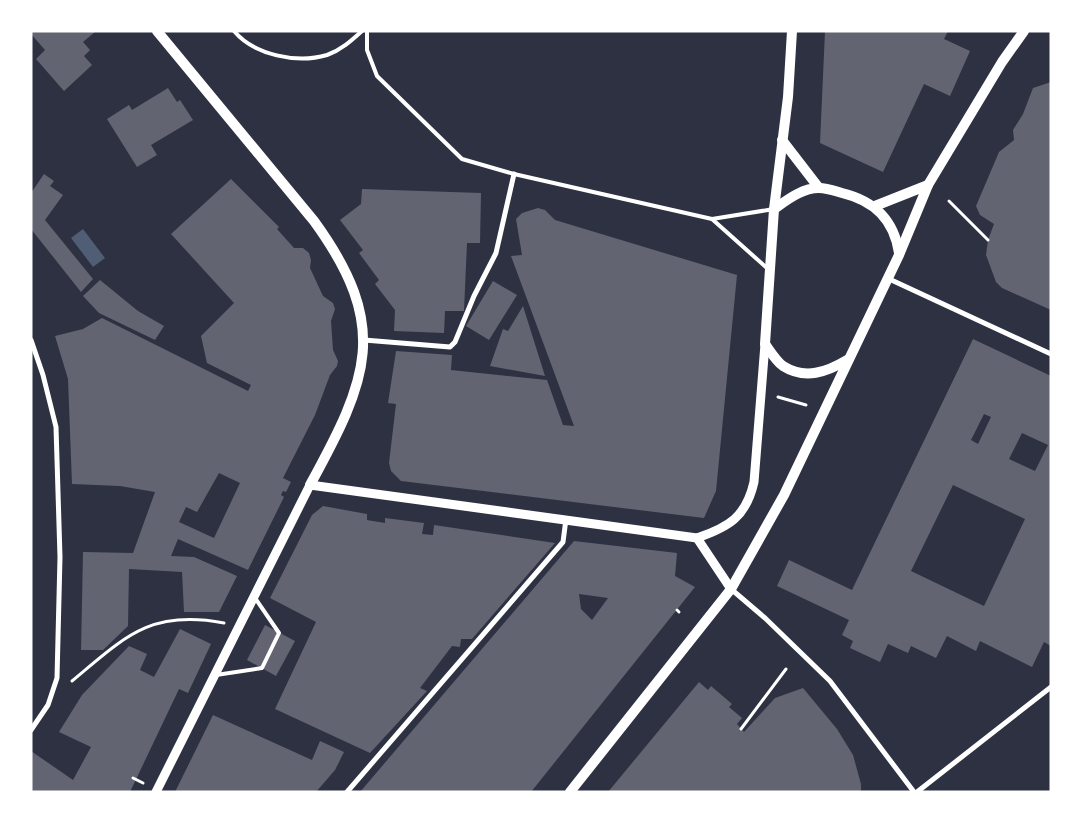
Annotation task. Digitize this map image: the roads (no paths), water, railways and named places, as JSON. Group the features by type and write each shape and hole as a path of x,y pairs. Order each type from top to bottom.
{"main road":[{"path":"157,31 290,191 333,247 356,294 364,340 364,360 351,402 310,485"},
{"path":"792,31 788,97 774,209 765,344 783,366 804,373 830,371 848,360"},
{"path":"570,792 731,589 784,495 899,255 928,185 998,69 1024,31"},
{"path":"782,140 819,188"},
{"path":"875,206 928,185"},
{"path":"774,209 799,193 819,188 847,194 875,206 889,222 896,237 899,255"}],"street":[{"path":"364,340 450,348 456,342 474,296 496,253 514,174"},
{"path":"887,278 1051,354"},
{"path":"31,340 43,375 56,428 60,557 57,678 51,698 31,730"},
{"path":"156,792 310,485 697,538 720,530 736,519 751,496 754,482 765,344"},
{"path":"347,792 563,542 566,520"},
{"path":"697,538 731,589 765,618 830,681 915,792 1051,687"}],"lane":[{"path":"234,31 250,46 282,56 301,58 327,55 348,44 362,31"},
{"path":"367,31 367,50 377,76 462,159 514,174 712,219 774,209"},
{"path":"712,219 770,270"},
{"path":"214,676 262,668 266,660 279,633 253,596"}],"water":[{"path":"83,229 105,258 93,267 71,238"}]}
